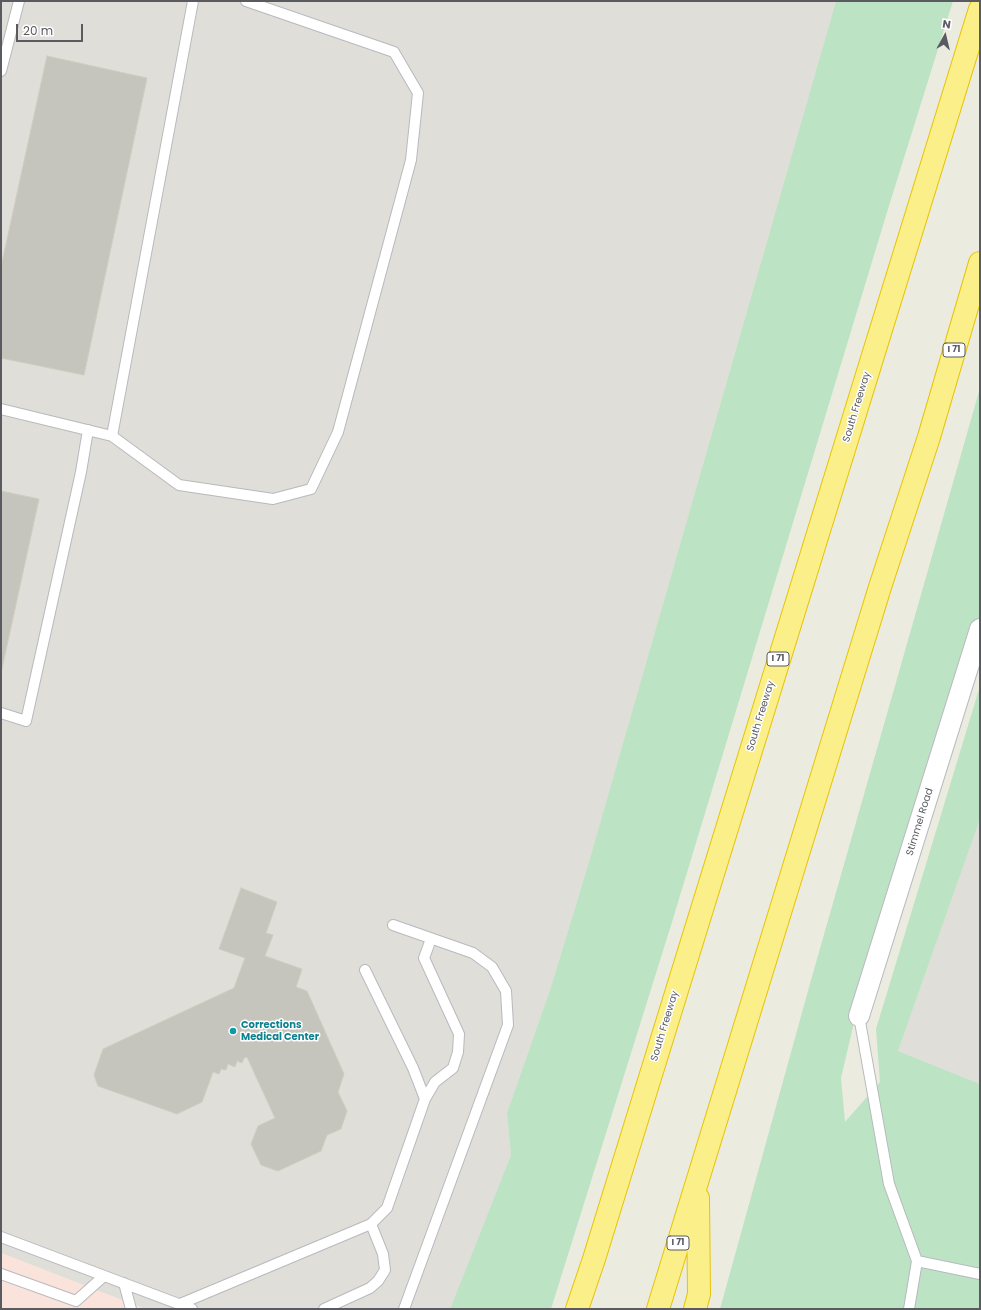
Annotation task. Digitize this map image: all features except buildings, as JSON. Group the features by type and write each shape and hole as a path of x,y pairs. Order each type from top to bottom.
{"highway":[{"name":"South Freeway","path":"577,1309 594,1259 980,9"},
{"name":"I 71","path":"658,1309 878,595 929,437 980,264"},
{"path":"696,1309 699,1294 698,1177"}],"street":[{"name":"Stimmel Road","path":"859,1016 980,628"}],"lane":[{"path":"1,71 18,1"},
{"path":"112,436 192,1"},
{"path":"1,409 112,436 179,486 273,499 311,489 338,432 411,160 418,93 394,52 246,1"},
{"path":"1,713 26,721 81,472 88,430"},
{"path":"393,925 473,953 492,966 506,991 508,1025 404,1309"},
{"path":"180,1304 371,1224 387,1208 425,1099 435,1082 453,1068 458,1052 459,1034 424,958 431,939"},
{"path":"365,970 413,1068 425,1099"},
{"path":"859,1016 889,1184 916,1261 908,1309"},
{"path":"324,1309 370,1288 378,1281 385,1270 383,1254 371,1224"},
{"path":"1,1237 192,1309"},
{"path":"916,1261 980,1274"},
{"path":"1,1274 76,1301 104,1276"},
{"path":"124,1283 131,1309"}],"shaded area":[{"path":"1,1 836,1 586,872 550,990 507,1113 511,1155 450,1309 145,1309 1,1253"},
{"path":"980,819 980,1084 898,1051"},
{"path":"1,1253 145,1309 1,1309"}],"green space":[{"path":"836,1 953,1 888,209 672,922 551,1309 450,1309 511,1155 507,1113 550,990 586,872"},
{"path":"980,388 980,620 866,971 841,1078 845,1122 880,1082 876,1029 980,686 980,819 898,1051 980,1084 980,1309 720,1309 811,980"}],"place":[{"name":"Corrections Medical Center","path":"233,1031"}]}
